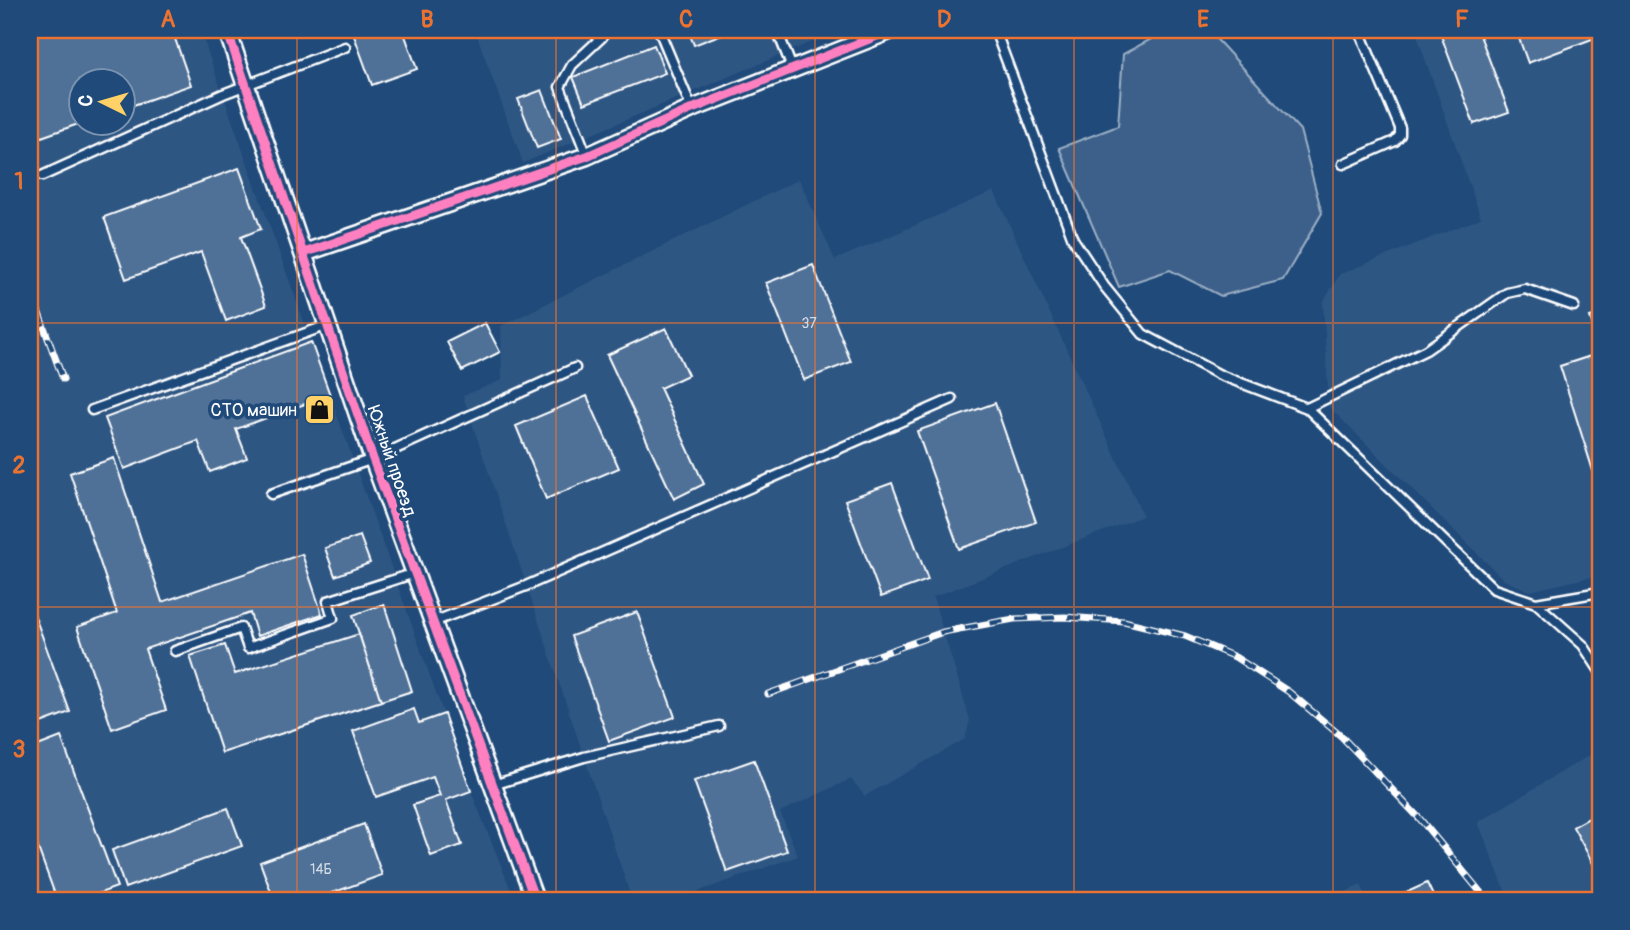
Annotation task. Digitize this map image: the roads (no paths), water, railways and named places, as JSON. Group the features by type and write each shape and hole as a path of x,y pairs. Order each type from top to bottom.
{"street":[{"name":"Южный проезд","path":"227,30 373,459 535,900"},
{"path":"304,253 587,156 692,109 892,30"}],"lane":[{"path":"659,30 692,109"},
{"path":"777,30 792,68"},
{"path":"995,30 1073,239 1104,286 1143,334 1220,375 1307,408 1494,589 1536,603 1583,645 1600,671"},
{"path":"1343,164 1395,141 1400,135 1400,128 1359,30"},
{"path":"587,156 561,87 572,65 602,37"},
{"path":"42,176 246,85 345,47"},
{"path":"1307,408 1426,350 1507,293 1525,289 1574,306"},
{"path":"92,410 328,325"},
{"path":"271,494 373,459 575,368"},
{"path":"433,622 526,586 952,399"},
{"path":"175,651 241,628 248,648 334,618 328,601 415,573"},
{"path":"1536,603 1600,592"},
{"path":"493,785 584,757 719,726"}],"railway":[{"path":"30,289 63,379"},
{"path":"768,694 943,632 1014,619 1065,617 1124,621 1185,636 1235,657 1289,692 1342,737 1420,819 1487,900"}],"place":[{"name":"СТО машин","path":"320,410"}]}
